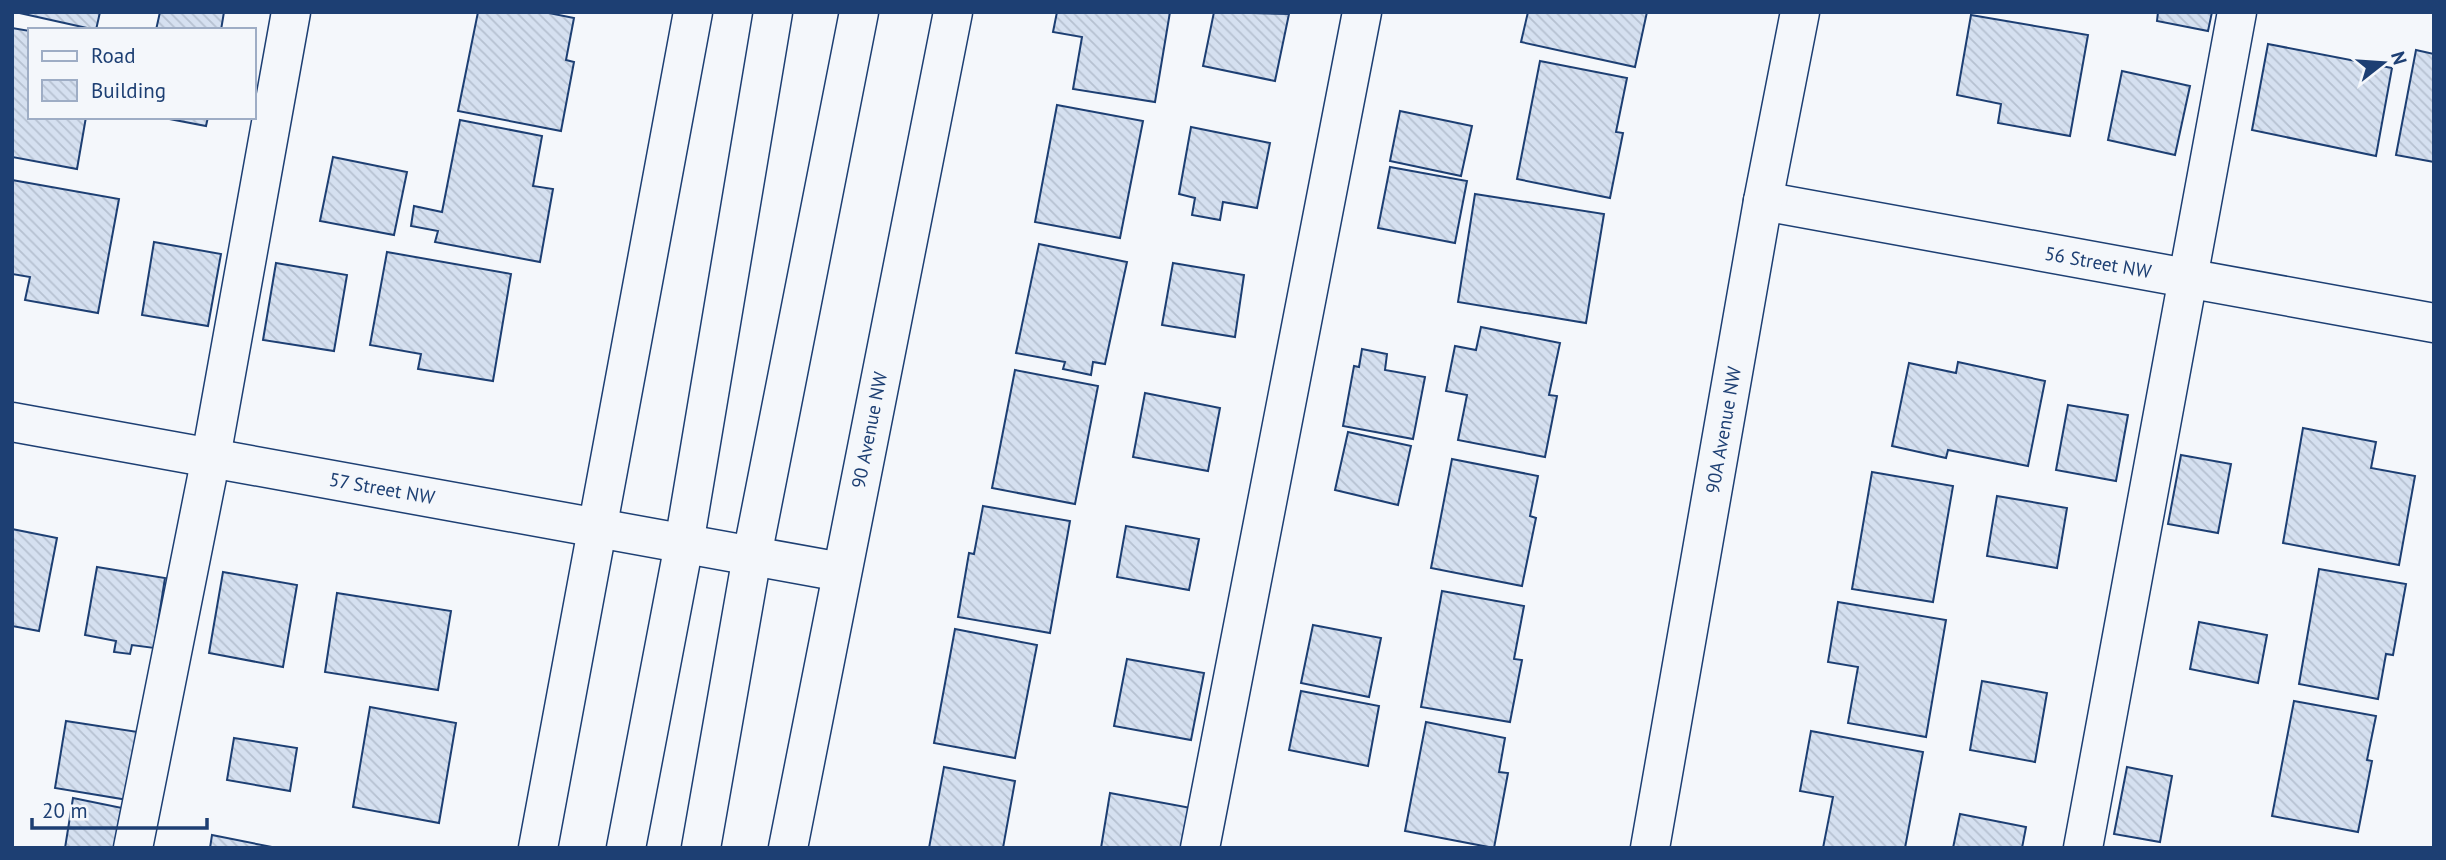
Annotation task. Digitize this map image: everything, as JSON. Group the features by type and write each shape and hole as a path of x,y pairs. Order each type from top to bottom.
{"street":[{"path":"133,848 211,457 291,12"},
{"path":"538,848 693,12"},
{"path":"626,848 684,544 773,12"},
{"path":"701,848 752,556 859,12"},
{"name":"90 Avenue NW","path":"788,848 953,12"},
{"path":"1200,848 1362,12"},
{"name":"90A Avenue NW","path":"1650,848 1763,201 1800,12"},
{"path":"2083,848 2237,12"},
{"name":"56 Street NW","path":"1763,201 2434,323"},
{"name":"57 Street NW","path":"12,422 841,572"}],"building":[{"path":"15,12 100,12 96,28"},
{"path":"160,12 224,12 221,28 156,28"},
{"path":"478,12 544,12 574,18 566,60 574,62 561,131 458,111"},
{"path":"1057,12 1170,12 1155,102 1073,89 1082,37 1053,32"},
{"path":"1214,12 1289,14 1275,81 1203,66"},
{"path":"1528,12 1647,12 1635,67 1521,42"},
{"path":"2158,12 2212,12 2208,31 2157,21"},
{"path":"1971,15 2088,35 2070,136 1998,123 2001,104 1957,95"},
{"path":"12,28 28,31 28,119 86,119 77,169 12,157"},
{"path":"2268,44 2392,68 2376,156 2252,130"},
{"path":"2416,50 2434,54 2434,162 2396,155"},
{"path":"1540,61 1627,78 1616,132 1623,133 1610,198 1517,179"},
{"path":"2122,71 2190,86 2175,155 2108,140"},
{"path":"1057,105 1143,121 1120,238 1035,222"},
{"path":"1400,111 1472,126 1461,176 1390,161"},
{"path":"169,119 208,119 206,126"},
{"path":"460,120 542,136 533,186 553,189 540,262 435,242 438,231 411,226 414,206 442,212"},
{"path":"1191,127 1270,143 1257,208 1223,202 1220,220 1192,215 1195,198 1179,194"},
{"path":"333,157 407,172 394,235 320,221"},
{"path":"1390,167 1467,181 1455,243 1378,228"},
{"path":"12,180 119,199 98,313 25,300 30,277 12,274"},
{"path":"1475,194 1604,214 1586,323 1458,302"},
{"path":"154,242 221,254 208,326 142,315"},
{"path":"1039,244 1127,262 1105,364 1093,362 1091,375 1063,369 1065,362 1016,353"},
{"path":"387,252 511,274 493,381 418,369 421,354 370,345"},
{"path":"276,263 347,275 334,351 263,340"},
{"path":"1173,263 1244,275 1235,337 1162,325"},
{"path":"1481,327 1560,343 1549,395 1557,396 1545,457 1458,440 1467,395 1446,391 1455,346 1476,350"},
{"path":"1362,349 1387,354 1385,370 1425,377 1413,439 1343,426 1354,366 1359,367"},
{"path":"1958,362 2045,381 2028,466 1948,450 1946,458 1892,446 1909,363 1956,373"},
{"path":"1015,370 1098,386 1075,504 992,488"},
{"path":"1145,393 1220,408 1208,471 1133,457"},
{"path":"2068,405 2128,415 2116,481 2056,470"},
{"path":"2303,428 2376,442 2371,468 2415,476 2399,565 2283,543"},
{"path":"1348,432 1411,446 1398,505 1335,490"},
{"path":"2181,455 2231,464 2218,533 2168,524"},
{"path":"1452,459 1538,476 1530,516 1536,518 1522,586 1431,568"},
{"path":"1872,472 1953,486 1933,602 1852,589"},
{"path":"1997,496 2067,508 2057,568 1987,556"},
{"path":"983,506 1070,521 1050,633 958,617 969,553 974,554"},
{"path":"1126,526 1199,539 1189,590 1117,577"},
{"path":"12,529 57,538 39,631 12,626"},
{"path":"97,567 165,578 154,648 132,645 130,654 114,652 116,641 85,635"},
{"path":"2319,569 2406,584 2393,655 2386,654 2378,699 2299,684"},
{"path":"223,572 297,585 283,667 209,653"},
{"path":"1442,591 1524,606 1514,659 1522,660 1510,722 1421,707"},
{"path":"337,593 451,611 438,690 325,672"},
{"path":"1838,602 1946,620 1926,737 1848,723 1858,667 1828,662"},
{"path":"2199,622 2267,635 2258,683 2190,669"},
{"path":"1313,625 1381,638 1369,697 1301,683"},
{"path":"955,629 1037,645 1015,758 934,743"},
{"path":"1127,659 1204,673 1191,740 1114,726"},
{"path":"1982,681 2047,693 2035,762 1970,750"},
{"path":"1301,691 1379,706 1368,766 1289,750"},
{"path":"2294,701 2376,716 2367,760 2372,761 2358,832 2272,816"},
{"path":"370,707 456,723 439,823 353,807"},
{"path":"66,721 138,732 128,800 55,788"},
{"path":"1426,722 1505,738 1499,772 1508,773 1494,848 1405,831"},
{"path":"1811,731 1923,752 1905,848 1823,848 1833,797 1800,791"},
{"path":"234,738 297,748 290,791 227,780"},
{"path":"944,767 1015,781 1003,848 929,848"},
{"path":"2127,767 2172,776 2160,842 2114,834"},
{"path":"1110,793 1191,808 1183,848 1101,848"},
{"path":"73,798 122,808 114,848 65,848"},
{"path":"1960,814 2026,827 2022,848 1953,848"},
{"path":"212,835 277,848 210,848"}]}
